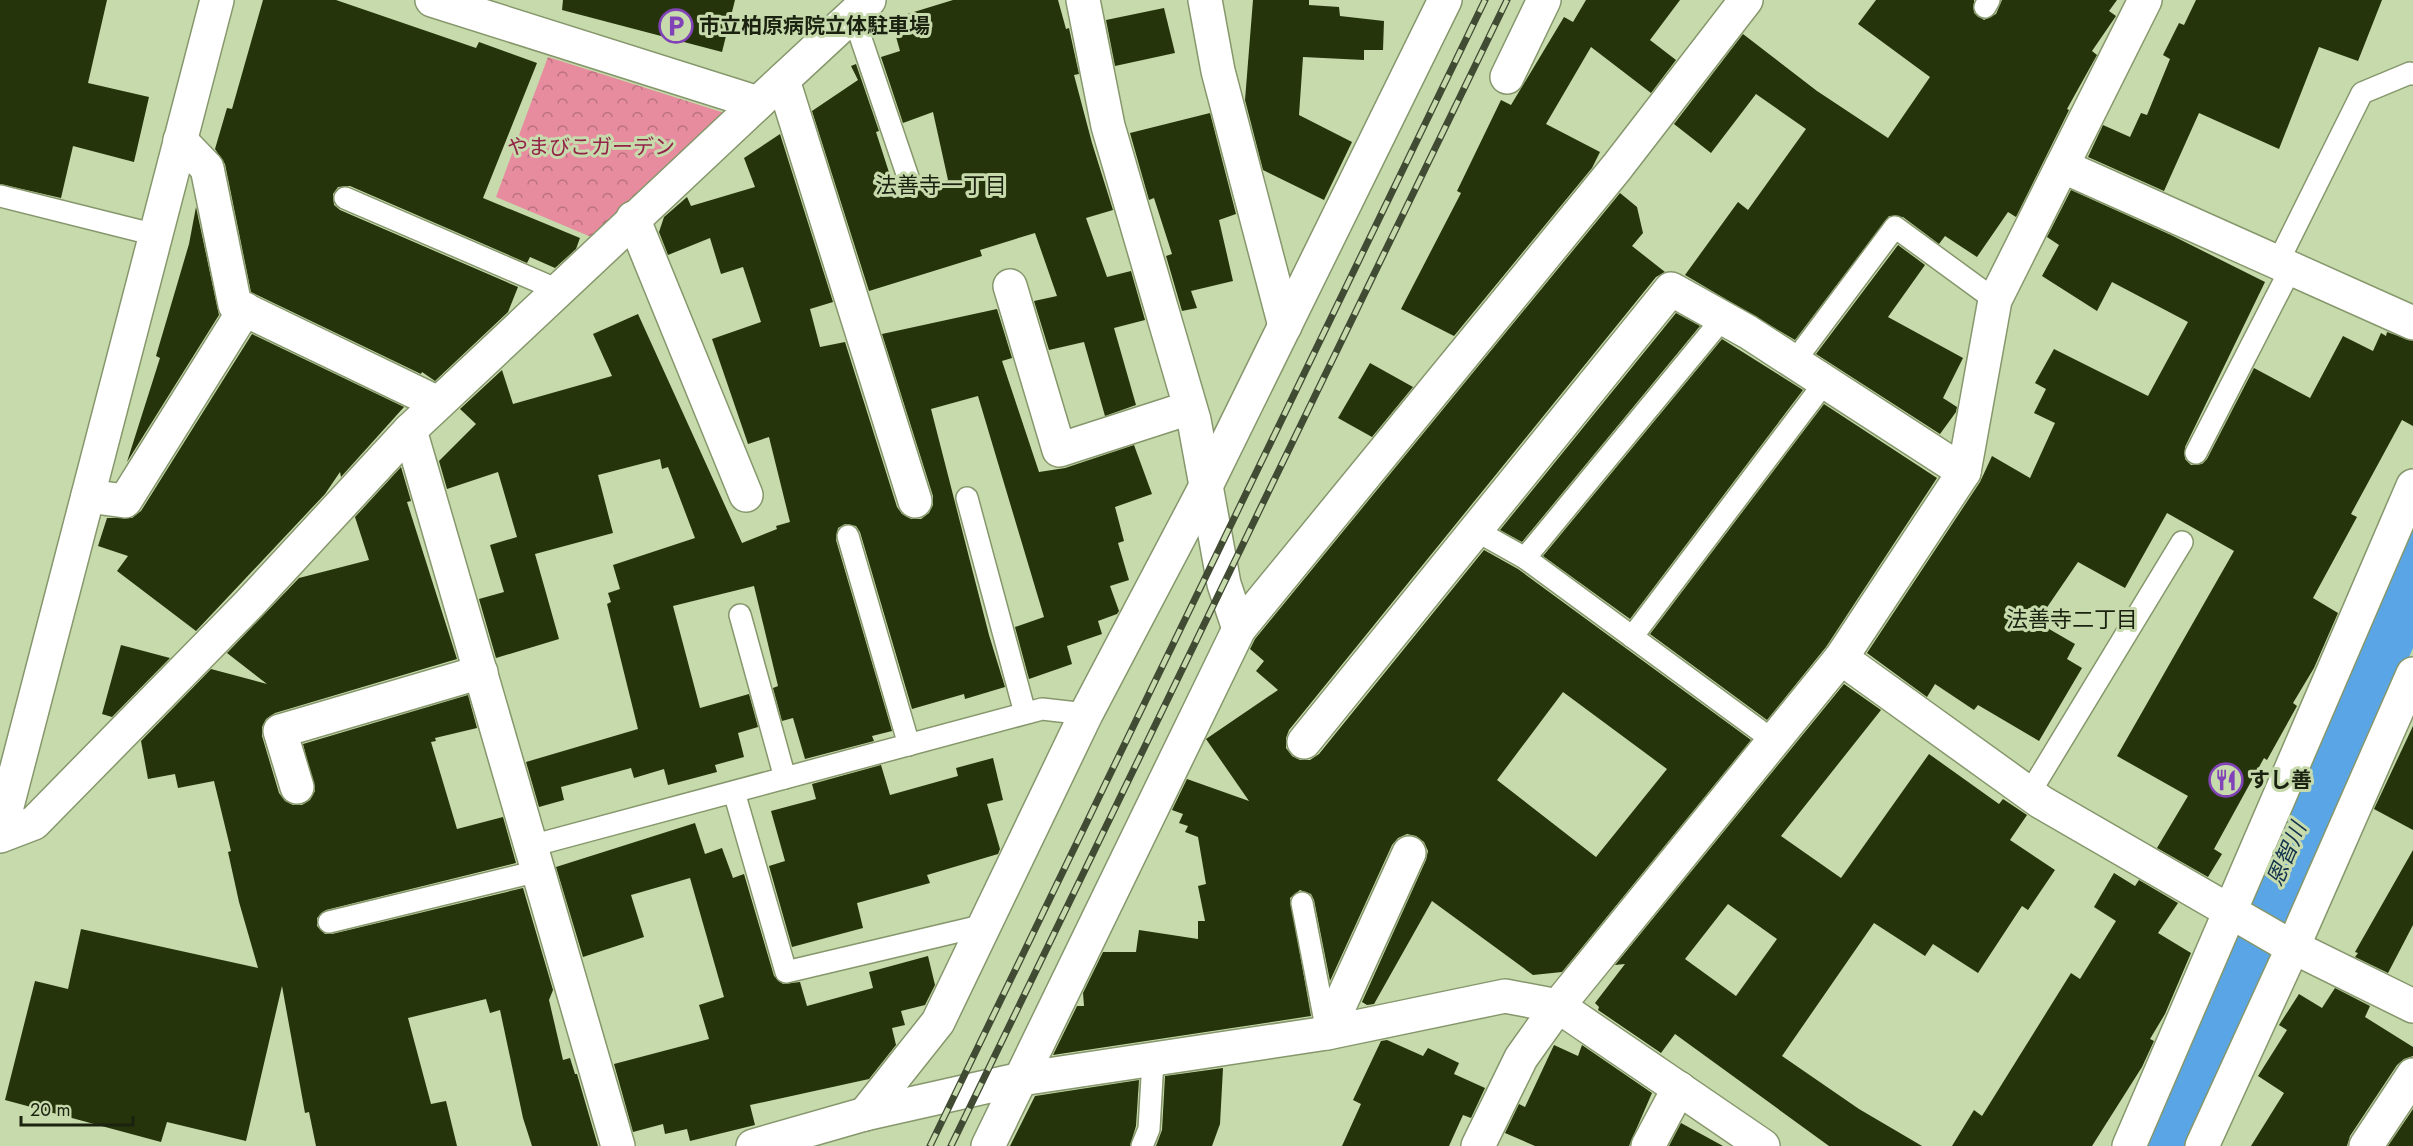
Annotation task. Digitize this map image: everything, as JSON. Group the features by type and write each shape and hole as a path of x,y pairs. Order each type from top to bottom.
{"street":[{"path":"0,835 217,0"},
{"path":"432,0 758,103"},
{"path":"1083,0 1107,126 1189,408 1207,484 1224,584 1239,629"},
{"path":"1205,0 1218,70 1285,326"},
{"path":"865,1114 938,1022 1086,714 1207,484 1445,0"},
{"path":"1507,77 1544,0"},
{"path":"988,1146 1239,629 1617,167 1746,0"},
{"path":"1478,1146 1521,1058 1558,1006 1841,658 1964,472 1995,300 2145,0"},
{"path":"0,835 34,823 249,604 410,430 633,218 861,7"},
{"path":"783,80 915,501"},
{"path":"180,140 207,168 235,305 438,403"},
{"path":"2062,166 2413,323"},
{"path":"633,218 746,495"},
{"path":"1010,286 1059,450 1189,408"},
{"path":"1304,742 1671,289 1794,362 1964,472"},
{"path":"88,496 125,501 245,309"},
{"path":"410,430 618,1146"},
{"path":"2129,1146 2236,915 2413,486"},
{"path":"1841,658 2029,794 2288,945 2413,1006"},
{"path":"297,787 280,731 481,672"},
{"path":"2202,1146 2288,945 2413,674"},
{"path":"1328,1033 1409,853"},
{"path":"753,1146 865,1114 1021,1079 1328,1033 1505,996 1558,1006 1679,1088 1756,1144"},
{"path":"2366,1146 2413,1075"},
{"path":"1648,1146 1679,1088"}],"lane":[{"path":"861,7 910,183"},
{"path":"2196,453 2362,93 2410,73 2413,74"},
{"path":"0,196 156,235"},
{"path":"345,198 558,290"},
{"path":"1794,362 1895,227 1995,300"},
{"path":"1526,558 1722,318"},
{"path":"1632,637 1825,382"},
{"path":"967,498 1025,713"},
{"path":"1475,530 1526,558 1774,741"},
{"path":"848,536 909,745"},
{"path":"2029,794 2182,542"},
{"path":"740,615 785,778"},
{"path":"329,921 535,859 734,792 785,778 1042,709 1086,714"},
{"path":"734,792 786,972 985,925"},
{"path":"1302,903 1328,1033"},
{"path":"1142,1146 1149,1129 1153,1060"}],"green space":[{"name":"やまびこガーデン","path":"548,57 731,115 596,239 496,197"}],"building":[{"path":"0,0 107,0 88,83 149,97 134,162 73,146 61,198 0,184"},
{"path":"263,0 336,0 476,48 479,42 537,63 483,198 580,238 576,249 555,268 530,257 527,263 350,186 338,187 333,194 334,205 340,210 518,287 508,312 435,381 422,372 421,374 251,292 225,164 215,149 227,108 232,109"},
{"name":"市立柏原病院立体駐車場","path":"563,0 735,0 722,52 562,10"},
{"path":"953,0 1058,0 1066,29 1069,28 1079,74 1074,75 1113,210 1086,218 1107,277 1131,271 1145,320 1114,328 1136,405 1105,416 1084,342 1049,350 1034,301 1057,296 1035,233 980,250 982,256 869,291 812,111 858,80 851,66 856,64 879,131 876,132 896,194 914,195 922,187 948,180 933,112 903,123 881,57 900,51 891,19"},
{"path":"1253,0 1309,0 1309,5 1339,7 1340,16 1384,21 1383,50 1364,50 1364,60 1303,57 1299,115 1352,142 1324,200 1263,170 1245,100"},
{"path":"1586,0 1680,0 1650,40 1676,60 1651,93 1591,47 1546,124 1600,152 1592,168 1454,336 1401,309 1461,193 1457,191 1501,100 1511,105 1564,17 1573,22"},
{"path":"1876,0 1974,0 1974,13 1984,20 1996,14 2002,0 2117,0 2109,11 2116,16 2092,51 2097,55 2067,109 2069,110 2016,217 2008,212 1977,257 1945,236 1939,244 1903,217 1889,216 1795,340 1685,275 1738,202 1748,210 1806,129 1756,94 1711,153 1674,124 1743,34 1817,91 1888,138 1930,77 1858,24"},
{"path":"2196,0 2382,0 2358,61 2319,47 2279,149 2199,113 2164,191 2088,157 2103,125 2130,137 2141,113 2147,115 2170,59 2163,55 2179,23 2184,25"},
{"path":"1164,8 1175,53 1115,66 1106,20"},
{"path":"1210,113 1236,214 1219,220 1233,281 1191,291 1197,308 1182,311 1166,256 1172,254 1154,198 1149,200 1130,133"},
{"path":"780,134 833,302 810,309 820,347 845,342 897,507 902,514 911,519 921,519 929,513 933,505 933,496 882,334 997,309 1012,358 1002,361 1039,472 1065,468 1134,445 1152,494 1115,507 1124,541 1118,543 1129,580 1110,586 1119,611 1117,614 1098,621 1102,634 1067,646 1072,664 1029,679 1015,627 1044,617 978,396 931,409 989,635 1005,687 965,699 964,694 912,709 860,532 856,526 845,524 838,528 836,540 892,731 872,736 874,741 805,759 793,718 782,721 773,688 778,686 754,586 673,606 700,708 749,694 758,727 738,733 744,757 715,765 717,772 668,785 664,769 634,778 631,768 561,787 564,800 539,807 526,762 638,729 607,604 611,602 608,593 620,589 613,565 695,538 668,467 662,469 660,459 598,475 613,533 535,554 559,639 496,658 479,599 504,592 490,545 517,537 498,472 447,489 439,461 476,424 460,409 502,370 513,404 612,376 593,334 638,314 742,543 777,529 776,526 790,522 769,437 748,444 712,339 761,322 743,267 721,274 710,238 668,255 659,232 664,217 687,197 691,206 755,187 744,158"},
{"path":"2071,190 2171,235 2265,282 2185,447 2185,459 2191,465 2202,464 2207,459 2254,368 2310,398 2343,336 2373,351 2381,333 2386,336 2387,332 2413,341 2413,426 2402,420 2351,514 2357,517 2313,598 2338,613 2314,668 2293,703 2297,706 2267,760 2264,758 2214,849 2222,854 2208,877 2157,848 2188,796 2117,756 2234,551 2167,513 2125,588 2078,562 2037,622 2075,644 2067,659 2082,668 2039,741 1978,705 1974,710 1935,684 1927,697 1867,653 1980,482 1992,456 2030,478 2055,423 2034,413 2046,389 2035,383 2054,349 2148,396 2188,322 2112,282 2097,311 2042,276 2059,245 2047,237"},
{"path":"1620,193 1637,207 1643,233 1632,246 1665,272 1656,277 1289,730 1286,748 1292,756 1300,760 1310,760 1319,754 1484,550 1518,569 1751,740 1562,972 1533,975 1432,901 1374,1004 1367,1005 1362,1002 1426,860 1428,851 1424,842 1416,836 1407,834 1398,838 1392,845 1330,981 1314,900 1311,894 1300,890 1290,898 1311,1016 1053,1055 1077,1006 1084,1006 1083,993 1103,952 1136,952 1139,930 1198,939 1198,921 1205,921 1198,886 1206,884 1198,837 1185,832 1188,826 1179,823 1183,814 1172,810 1187,779 1249,801 1206,739 1278,690 1256,671 1264,661 1250,649 1255,639","holes":["1563,692 1667,769 1596,857 1497,780"]},
{"path":"196,207 219,315 127,462 160,358 156,356 189,244"},
{"path":"1898,245 1925,265 1888,317 1963,358 1943,398 1957,407 1956,412 1940,434 1816,354"},
{"path":"1676,313 1700,326 1522,542 1500,530"},
{"path":"252,334 404,407 341,477 340,472 325,494 196,631 117,571 128,556 98,546 107,518 132,518 141,511"},
{"path":"1722,339 1803,390 1630,619 1543,556"},
{"path":"1370,363 1413,387 1372,437 1338,418"},
{"path":"1824,404 1937,478 1826,647 1767,720 1650,634"},
{"path":"401,467 411,501 407,502 457,659 275,713 266,719 262,727 262,736 279,793 285,801 293,805 302,805 310,800 315,791 303,744 468,695 477,728 435,738 436,741 431,742 457,829 503,817 516,863 326,910 317,918 317,926 325,934 332,934 523,888 553,990 549,1000 563,1060 570,1058 575,1074 577,1074 598,1146 532,1146 523,1118 500,1010 490,1013 486,999 408,1018 431,1104 446,1101 457,1146 316,1146 309,1112 305,1113 282,986 246,1141 167,1122 161,1142 5,1100 35,981 68,989 81,929 258,968 239,902 228,852 231,851 214,781 178,788 175,774 148,779 141,741 211,669 267,684 227,653 299,578 369,560 355,517"},
{"path":"121,645 170,658 112,717 102,714"},
{"path":"1844,684 1881,710 1781,836 1841,878 1929,754 1999,804 2003,799 2027,815 2010,840 2055,870 2028,910 2022,906 1978,973 1933,944 1925,956 1874,923 1782,1056 1859,1109 1922,1146 1829,1146 1675,1034 1661,1053 1598,1010 1599,1007 1595,1003 1625,964 1615,965","holes":["1728,904 1777,939 1736,996 1685,959"]},
{"path":"2413,726 2413,830 2374,809"},
{"path":"993,758 1003,800 987,804 1000,849 998,854 927,875 930,883 857,903 863,928 792,947 769,866 785,861 771,811 816,799 812,784 881,765 890,795 958,776 956,768"},
{"path":"695,823 705,854 722,848 733,878 744,874 774,976 783,984 800,982 807,1006 873,988 869,972 928,956 935,985 925,1005 901,1011 905,1025 892,1028 896,1045 869,1079 750,1105 755,1125 690,1141 687,1129 665,1134 663,1124 633,1132 614,1064 709,1039 699,1005 724,997 690,878 631,895 644,937 583,957 556,867"},
{"path":"2413,850 2413,925 2388,973 2355,957 2358,953 2355,952"},
{"path":"2114,873 2135,886 2139,880 2178,903 2158,933 2191,953 2165,1014 2150,1039 2154,1041 2142,1067 2092,1146 1952,1146 1974,1110 1982,1116 2071,973 2080,979 2116,921 2094,907"},
{"path":"2335,988 2370,1006 2365,1017 2413,1047 2413,1056 2397,1065 2350,1136 2347,1146 2251,1146 2284,1093 2258,1076 2287,1030 2279,1025 2299,994 2322,1008"},
{"path":"1387,1040 1423,1056 1428,1048 1459,1063 1454,1074 1485,1088 1471,1118 1463,1115 1449,1146 1342,1146 1361,1104 1353,1100 1381,1041"},
{"path":"1554,1045 1578,1056 1582,1045 1652,1093 1629,1146 1535,1146 1505,1133 1519,1104 1525,1107"},
{"path":"1223,1068 1220,1124 1212,1146 1156,1146 1162,1130 1165,1076"},
{"path":"1139,1080 1136,1126 1130,1146 1010,1146 1035,1096"},
{"path":"2413,1109 2413,1146 2388,1146"},
{"path":"1681,1123 1723,1146 1669,1146"}],"waterway":[{"name":"恩智川","path":"2159,1146 2413,563"}],"railway":[{"path":"930,1146 1485,0"},
{"path":"951,1146 1507,0"}],"place":[{"name":"市立柏原病院立体駐車場","path":"676,26"},
{"name":"すし善","path":"2226,780"}],"district":[{"name":"法善寺一丁目","path":"941,185"},
{"name":"法善寺二丁目","path":"2072,619"}]}
